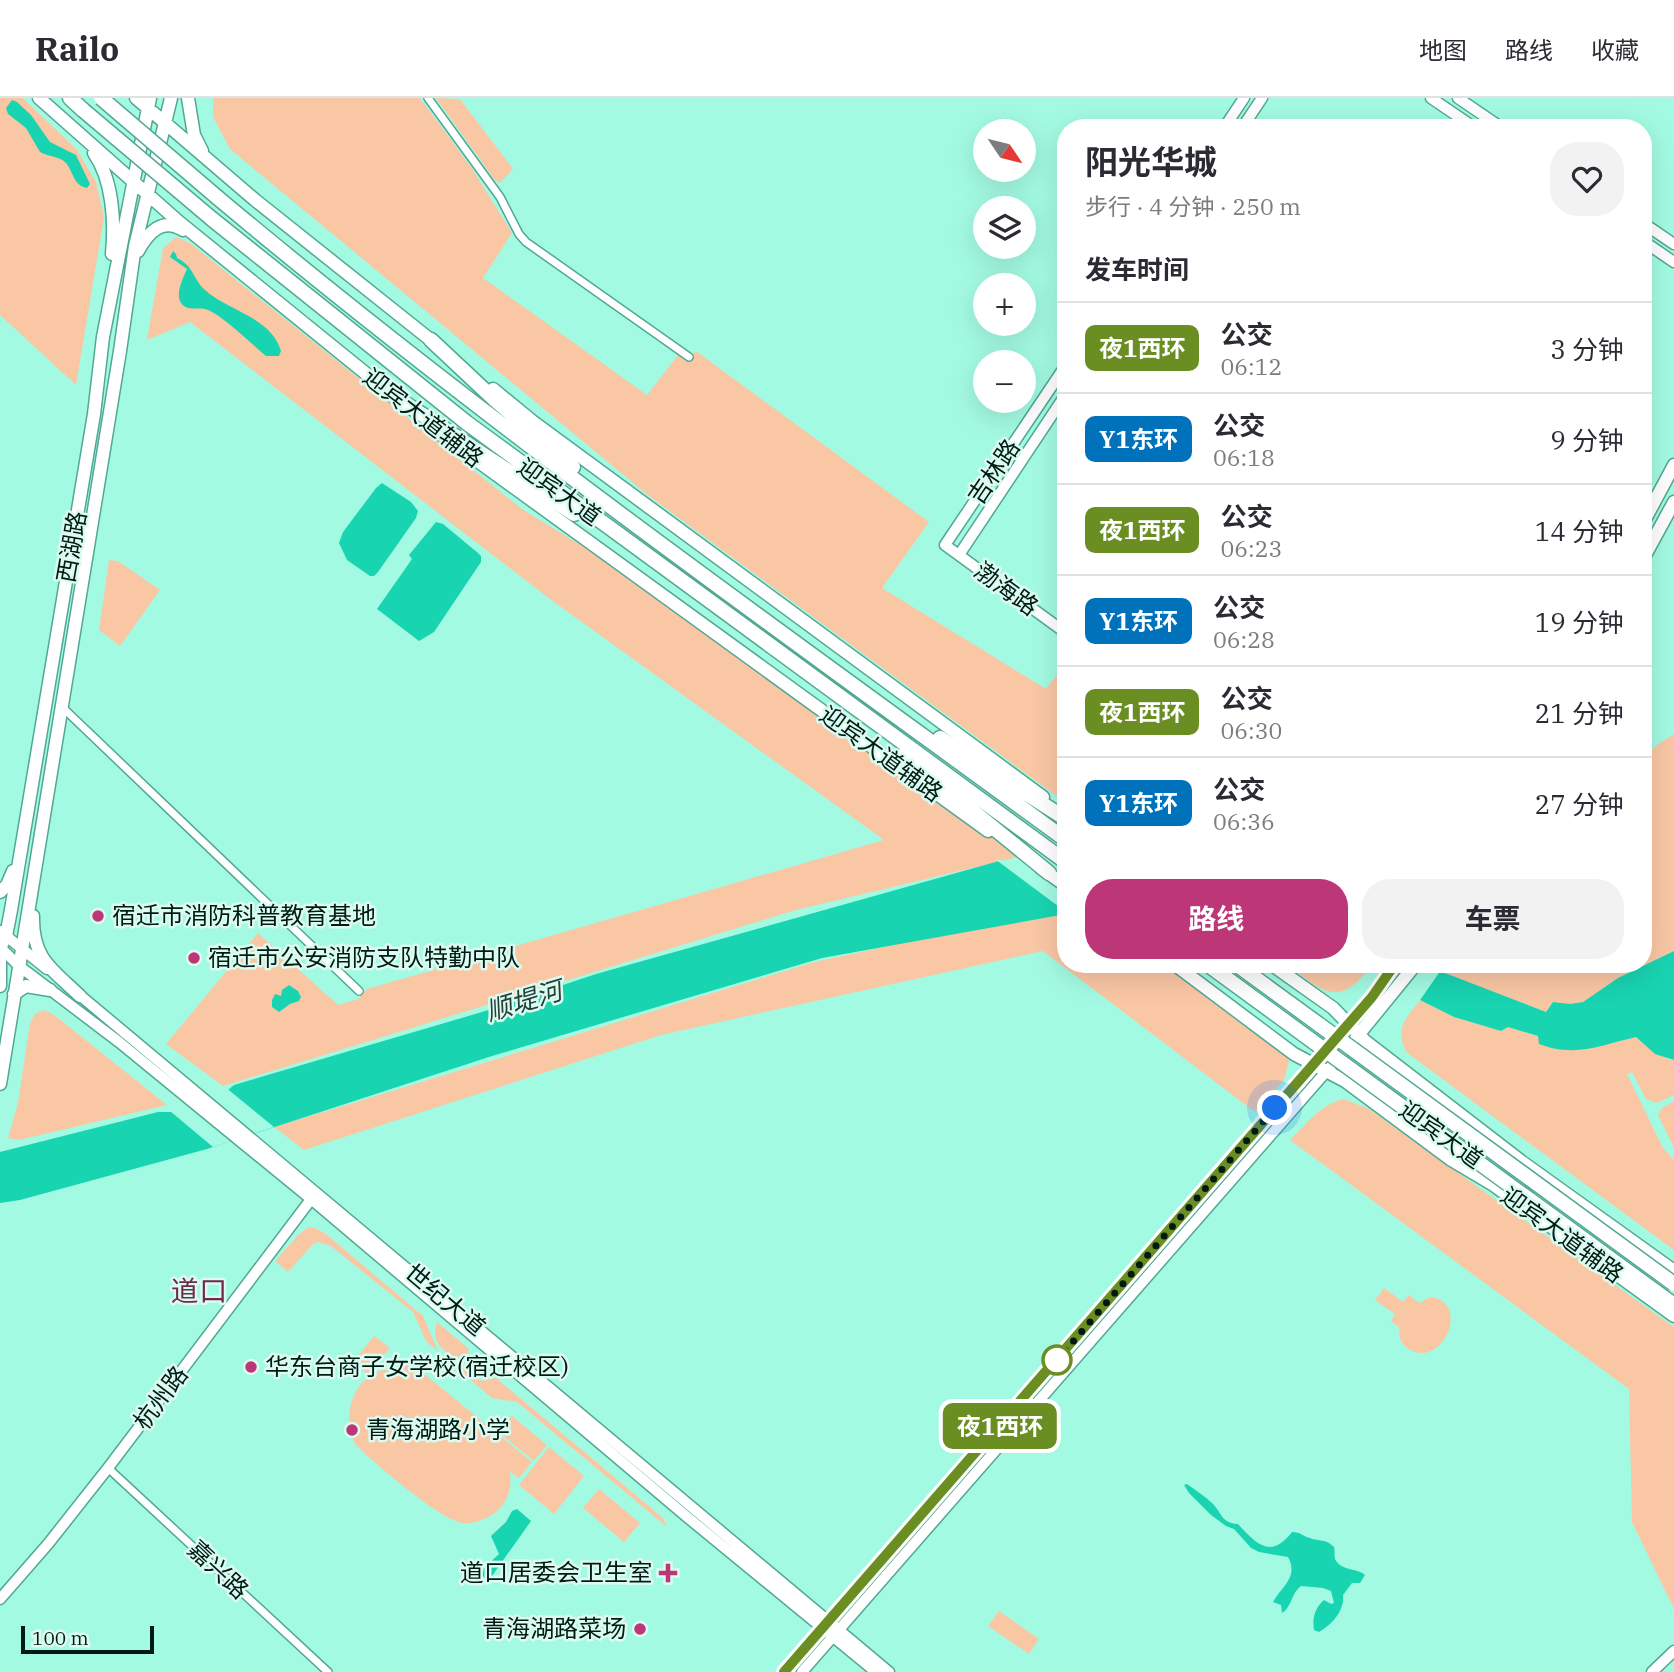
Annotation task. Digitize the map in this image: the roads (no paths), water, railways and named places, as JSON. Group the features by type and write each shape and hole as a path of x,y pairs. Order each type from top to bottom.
{"highway":[{"name":"迎宾大道","path":"70,98 212,219 467,423 1057,856"},
{"name":"迎宾大道","path":"100,98 327,289 441,378 1057,834"},
{"path":"430,340 550,449 706,567 734,597"},
{"path":"394,396 577,516 662,577 698,593"},
{"path":"752,610 822,651 939,737 1057,811"},
{"path":"847,702 900,752 1049,873"},
{"name":"迎宾大道","path":"1219,973 1674,1306"},
{"name":"迎宾大道","path":"1248,973 1674,1284"}],"main road":[{"name":"迎宾大道辅路","path":"39,98 220,256 448,440 1018,850"},
{"path":"136,98 148,103 163,122 242,190 532,421 1057,810"},
{"name":"西湖路","path":"0,1084 16,963 22,948 135,246 163,122 171,98"},
{"path":"188,98 199,149 242,190"},
{"name":"西湖路","path":"1,979 1,942 26,820 94,414 103,337 148,103"},
{"path":"68,124 96,155 103,167 111,201 114,232 103,337"},
{"path":"120,351 136,255 145,238 159,226 171,224 180,227 220,256"},
{"path":"1652,506 1674,465"},
{"path":"1652,542 1674,502"},
{"path":"0,892 13,873 26,820"},
{"path":"41,829 33,910 34,942 45,962 80,996"},
{"path":"1049,873 1057,879"},
{"name":"迎宾大道辅路","path":"1186,973 1294,1054 1345,1082 1450,1159 1492,1184 1674,1315"},
{"name":"迎宾大道辅路","path":"1284,973 1333,1008 1359,1034 1522,1162 1674,1271"},
{"path":"1348,1024 1389,973"},
{"path":"1359,1034 1409,973"},
{"path":"14,994 26,986 50,990"}],"street":[{"path":"428,98 500,197 526,242 690,357"},
{"path":"1230,119 1244,98"},
{"path":"1248,119 1262,98"},
{"path":"1431,98 1462,119"},
{"path":"1458,98 1489,119"},
{"path":"1652,229 1674,244"},
{"path":"1652,247 1674,262"},
{"name":"吉林路","path":"945,545 1057,378"},
{"name":"吉林路","path":"959,555 1057,408"},
{"name":"渤海路","path":"945,545 1057,626"},
{"path":"61,706 359,991"},
{"name":"世纪大道","path":"1,942 22,948 201,1095 246,1140"},
{"name":"世纪大道","path":"1,942 16,963 314,1195 686,1516 889,1672"},
{"path":"1,979 16,963"},
{"path":"784,1672 1348,1024"},
{"path":"802,1672 1359,1034"},
{"name":"杭州路","path":"0,1599 108,1468 314,1195"},
{"name":"嘉兴路","path":"108,1468 328,1672"},
{"name":"世纪大道","path":"835,1633 876,1672"},
{"path":"1652,1672 1674,1651"},
{"path":"1662,1672 1674,1660"}],"water":[{"path":"12,100 31,115 50,142 76,155 90,184 87,188 76,181 63,161 40,152 26,128 8,114 6,108"},
{"path":"173,251 177,258 190,268 205,290 268,330 276,339 281,351 279,356 266,356 211,311 188,308 182,304 179,289 187,269 170,257"},
{"path":"382,483 411,502 418,511 416,518 378,572 370,576 347,560 339,543 343,532"},
{"path":"436,522 443,524 478,553 481,562 434,632 419,641 377,609 412,559 409,555"},
{"name":"顺堤河","path":"1057,860 1057,916 822,958 492,1056 207,1149 20,1200 0,1203 0,1152 158,1112 171,1112 228,1090 234,1085 482,1012 596,974 999,861 1021,867"},
{"path":"1674,951 1674,1060 1655,1054 1636,1037 1588,1049 1552,1048 1539,1044 1538,1036 1508,1027 1501,1031 1454,1017 1420,1000 1388,973 1445,973 1546,1012 1553,1002 1583,1002 1628,973 1652,973 1652,962"},
{"path":"289,985 298,991 301,997 299,1001 279,1012 272,1007 272,1000 275,994 281,996 282,990"},
{"path":"1187,1484 1212,1503 1225,1520 1238,1524 1258,1543 1271,1547 1292,1532 1325,1541 1334,1547 1337,1563 1365,1575 1360,1583 1352,1583 1343,1595 1342,1606 1333,1621 1319,1632 1314,1630 1314,1617 1318,1606 1324,1600 1334,1603 1331,1591 1323,1588 1301,1586 1282,1613 1281,1605 1273,1602 1288,1581 1292,1570 1288,1557 1251,1548 1234,1529 1211,1515 1189,1493 1184,1485"},
{"path":"517,1509 531,1521 492,1576 485,1578 482,1575 484,1568 499,1554 491,1536 506,1522 512,1511"}],"place":[{"name":"宿迁市消防科普教育基地","path":"98,916"},
{"name":"宿迁市公安消防支队特勤中队","path":"194,958"},
{"name":"华东台商子女学校(宿迁校区)","path":"251,1367"},
{"name":"青海湖路小学","path":"352,1430"},
{"name":"道口居委会卫生室","path":"668,1573"},
{"name":"青海湖路菜场","path":"640,1629"}],"district":[{"name":"道口","path":"199,1291"}]}
